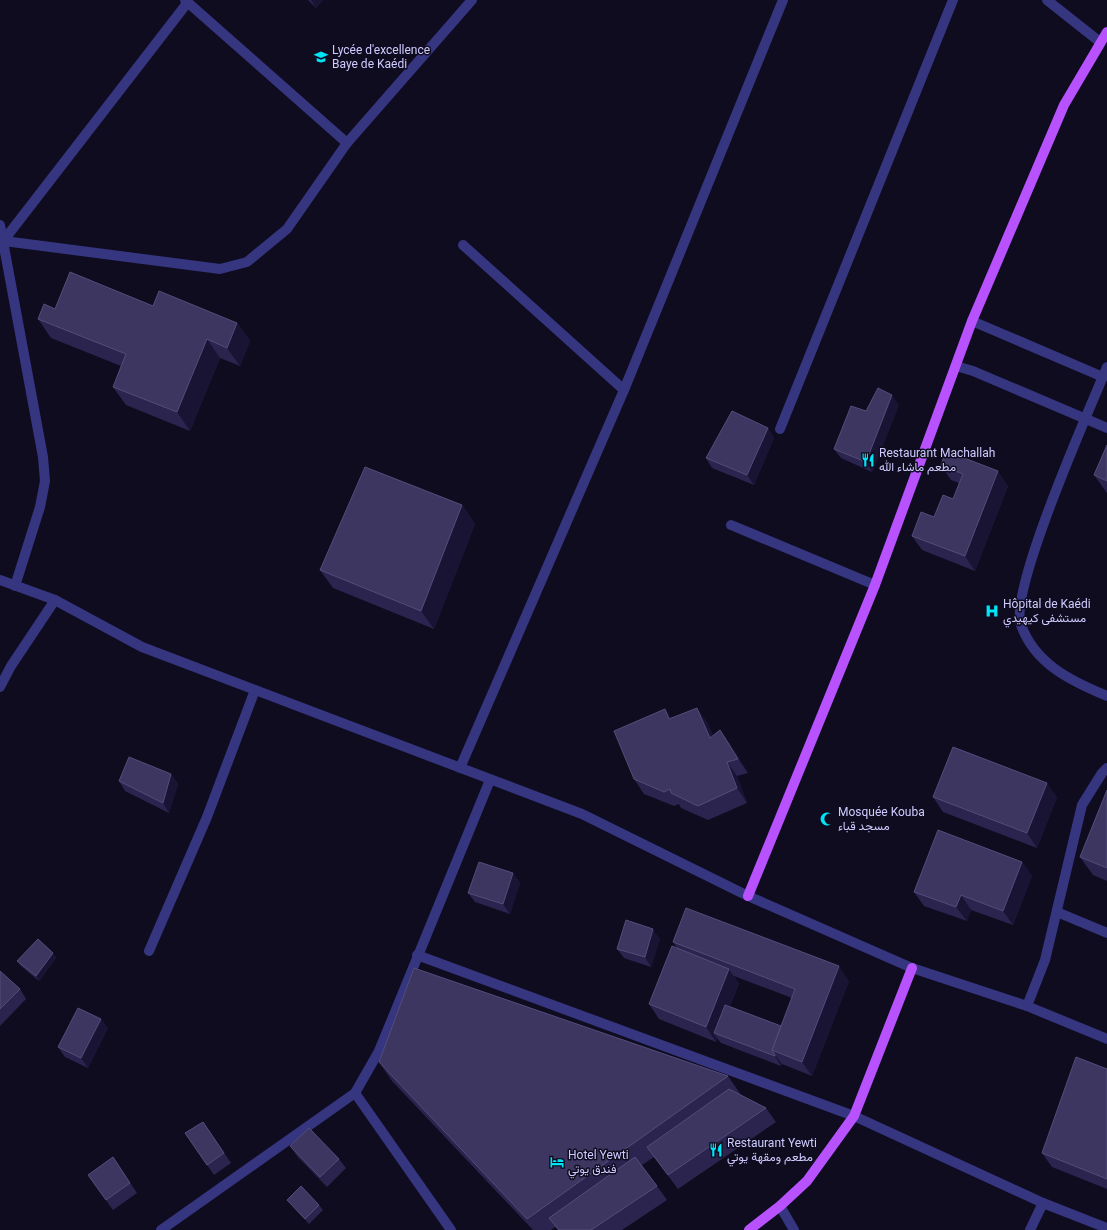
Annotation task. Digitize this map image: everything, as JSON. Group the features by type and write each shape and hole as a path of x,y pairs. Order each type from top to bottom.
{"main road":[{"path":"748,896 875,585 972,321 1064,105 1107,32"},
{"path":"749,1230 780,1206 807,1181 854,1116 912,968"}],"street":[{"path":"2,243 220,269 247,262 288,229 347,143 472,0"},
{"path":"460,768 624,390 783,0"},
{"path":"780,428 953,0"},
{"path":"1047,0 1100,42"},
{"path":"2,243 187,1 347,143"},
{"path":"0,225 2,243 43,457 45,481 40,507 15,586"},
{"path":"463,245 624,390"},
{"path":"972,321 1103,377"},
{"path":"956,366 973,371 1107,428"},
{"path":"1107,367 1084,419 1027,572 1019,605 1020,624 1048,665 1079,685 1107,696"},
{"path":"731,525 875,585"},
{"path":"0,580 55,600 142,647 582,814 748,896 912,968 1027,1006 1107,1039"},
{"path":"0,687 11,666 55,600"},
{"path":"149,951 206,817 255,690"},
{"path":"1027,1006 1045,960 1082,805 1102,773 1107,768"},
{"path":"161,1230 355,1093 379,1051 417,955 490,780"},
{"path":"1057,912 1107,933"},
{"path":"417,955 854,1116 1043,1203 1107,1228"},
{"path":"355,1093 451,1230"},
{"path":"1030,1230 1043,1203"},
{"path":"780,1206 794,1230"}],"building":[{"path":"70,272 153,306 159,291 237,323 227,348 207,339 177,412 113,387 126,354 38,319 44,304 55,309"},
{"path":"878,388 892,395 866,462 834,449 851,406 866,411"},
{"path":"732,411 768,428 747,475 706,458"},
{"path":"1107,445 1107,481 1094,475"},
{"path":"946,451 998,471 965,556 912,536 921,512 934,517 943,495 953,499 963,474 941,465"},
{"path":"365,467 462,505 421,611 320,570"},
{"path":"697,708 710,738 720,730 738,759 727,762 737,788 698,806 671,793 670,789 664,792 634,779 614,731 665,709 669,719"},
{"path":"953,747 1047,783 1027,833 933,797"},
{"path":"129,757 171,774 163,803 119,781"},
{"path":"1107,790 1107,868 1080,857"},
{"path":"938,830 1022,862 1003,911 961,895 956,907 914,892"},
{"path":"479,862 513,873 503,904 468,893"},
{"path":"686,908 839,966 802,1062 772,1050 795,989 673,942"},
{"path":"626,920 653,929 645,957 617,949"},
{"path":"38,939 53,953 36,976 17,961"},
{"path":"672,946 729,969 706,1027 649,1004"},
{"name":"Hotel Yewti فندق يوتي","path":"414,968 728,1076 527,1219 379,1062"},
{"path":"0,971 20,989 0,1009"},
{"path":"725,1005 781,1026 772,1050 775,1056 714,1033"},
{"path":"78,1008 101,1019 81,1058 58,1047"},
{"path":"1076,1057 1107,1069 1107,1179 1042,1153"},
{"path":"729,1089 766,1108 668,1175 647,1147"},
{"path":"203,1122 224,1153 207,1165 185,1133"},
{"path":"309,1128 339,1159 320,1177 290,1146"},
{"path":"113,1157 130,1183 106,1200 88,1175"},
{"path":"635,1157 657,1186 591,1230 559,1230 549,1218"},
{"path":"301,1186 319,1205 305,1219 287,1200"}],"place":[{"name":"Lycée d'excellence Baye de Kaédi","path":"321,57"},
{"name":"Restaurant Machallah مطعم ماشاء الله","path":"868,460"},
{"name":"Hôpital de Kaédi مستشفى كيهيدي","path":"992,611"},
{"name":"Mosquée Kouba مسجد قباء","path":"827,819"},
{"name":"Restaurant Yewti مطعم ومقهة يوتي","path":"716,1150"},
{"name":"Hotel Yewti فندق يوتي","path":"557,1162"}]}
